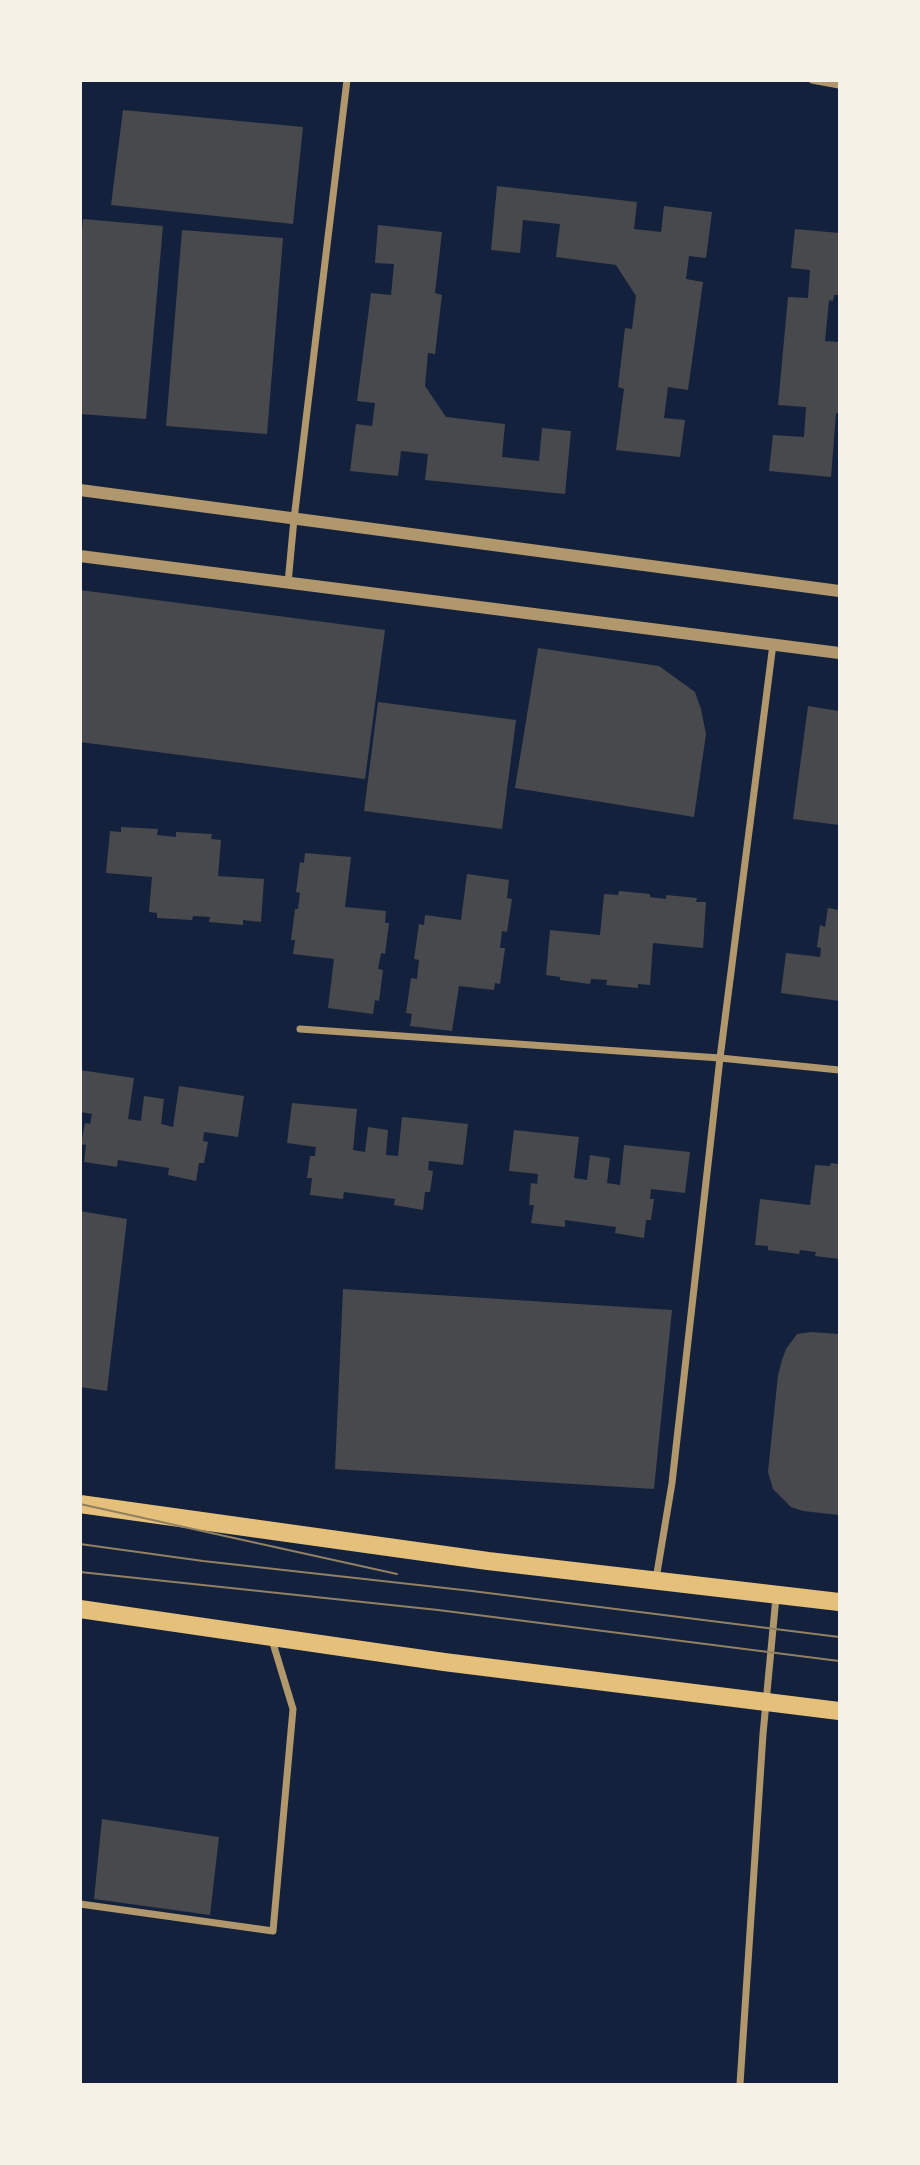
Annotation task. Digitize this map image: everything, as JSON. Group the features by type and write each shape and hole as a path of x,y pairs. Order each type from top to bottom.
{"main road":[{"path":"80,1504 488,1561 839,1602"},
{"path":"80,1609 444,1662 839,1711"}],"street":[{"path":"288,583 347,80"},
{"path":"811,80 839,85"},
{"path":"80,490 839,591"},
{"path":"80,556 839,653"},
{"path":"656,1580 672,1483 720,1058 773,645"},
{"path":"300,1029 720,1058 839,1070"},
{"path":"740,2084 765,1703 776,1594"},
{"path":"80,1904 273,1931 293,1709 271,1637"}],"building":[{"path":"123,110 303,127 293,224 111,205"},
{"path":"497,186 637,202 634,229 661,232 664,206 712,212 706,258 689,256 686,279 703,282 688,390 668,387 664,418 685,420 680,457 616,450 624,389 618,387 625,328 632,329 636,296 616,265 556,257 560,224 523,220 520,253 491,250"},
{"path":"83,219 163,226 146,419 80,414 80,252"},
{"path":"378,225 442,232 435,293 442,295 435,354 428,353 425,386 446,417 505,424 502,457 539,461 542,428 571,431 565,494 425,480 428,454 401,451 398,476 350,471 356,424 372,426 375,403 357,401 371,293 391,295 394,264 375,263"},
{"path":"795,229 839,233 839,295 834,295 833,301 829,300 825,341 839,342 839,413 836,413 831,477 769,471 773,435 804,437 806,407 778,405 788,297 808,298 810,270 791,268"},
{"path":"182,230 283,238 267,434 166,426"},
{"path":"80,590 385,630 365,779 80,742"},
{"path":"538,648 659,666 695,692 706,734 694,817 515,788"},
{"path":"378,702 516,720 502,829 364,811"},
{"path":"808,706 839,711 839,825 793,819"},
{"path":"121,827 158,829 157,835 176,837 176,832 212,834 211,839 221,840 218,876 264,879 261,922 243,920 243,925 209,922 210,917 193,916 192,920 157,918 157,913 149,912 152,877 106,873 110,831 121,832"},
{"path":"305,853 351,857 345,907 386,911 385,923 389,923 385,954 381,953 378,969 383,970 379,1001 375,1000 373,1014 328,1008 334,959 293,954 295,940 291,940 300,893 296,892 300,862 304,863"},
{"path":"467,874 509,880 507,898 512,899 507,932 502,931 500,948 505,948 500,984 495,983 494,990 459,986 452,1031 410,1026 412,1014 406,1013 411,978 417,979 419,960 414,959 419,924 424,925 425,915 461,920"},
{"path":"619,891 650,894 650,897 666,899 666,895 697,898 696,902 706,902 703,948 653,943 650,985 638,984 638,988 606,985 607,980 591,979 590,984 546,975 550,930 600,935 604,894 618,895"},
{"path":"828,908 839,910 839,1001 781,993 786,953 820,957 821,948 817,947 820,925 825,927"},
{"path":"80,1070 134,1078 128,1119 141,1121 144,1096 164,1099 161,1124 173,1127 179,1086 244,1096 238,1137 204,1132 203,1141 208,1142 204,1163 199,1163 196,1181 168,1175 169,1168 118,1160 117,1167 84,1162 86,1145 81,1144 85,1123 90,1124 92,1114 80,1112"},
{"path":"292,1103 357,1109 353,1150 365,1152 368,1127 388,1130 386,1155 398,1156 402,1117 468,1124 463,1165 429,1161 428,1170 433,1171 430,1192 425,1192 423,1210 394,1205 395,1199 344,1192 343,1199 310,1195 312,1178 307,1178 310,1156 315,1156 316,1147 287,1143"},
{"path":"514,1130 579,1137 574,1178 587,1180 590,1155 610,1158 607,1183 620,1185 624,1145 690,1152 685,1193 651,1189 650,1199 654,1199 651,1220 646,1220 644,1238 615,1233 616,1227 565,1220 565,1227 531,1223 534,1205 529,1205 531,1183 537,1184 538,1174 509,1171"},
{"path":"831,1163 839,1164 839,1259 815,1256 816,1252 800,1250 799,1254 768,1250 768,1246 755,1245 760,1199 810,1205 815,1165 830,1166"},
{"path":"80,1211 127,1219 107,1391 80,1387"},
{"path":"343,1289 672,1310 654,1489 335,1469"},
{"path":"797,1334 839,1334 839,1515 791,1507 773,1489 768,1472 778,1375 782,1360"},
{"path":"102,1819 219,1837 210,1915 94,1899"}],"tram line":[{"path":"80,1504 397,1574"},
{"path":"80,1544 839,1637"},
{"path":"80,1572 438,1610 839,1661"}]}
